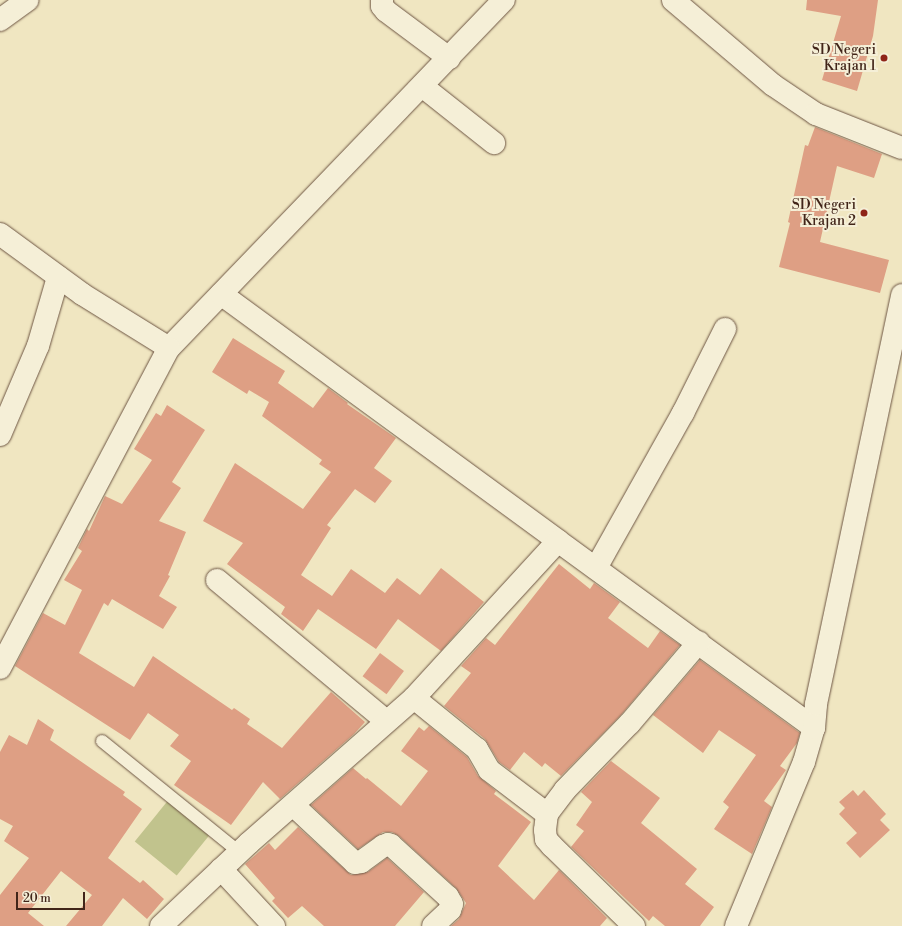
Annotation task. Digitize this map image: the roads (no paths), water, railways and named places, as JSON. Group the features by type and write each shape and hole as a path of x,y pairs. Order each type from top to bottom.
{"street":[{"path":"0,20 28,0"},
{"path":"382,0 382,6 386,11 449,58"},
{"path":"0,668 169,348 504,0"},
{"path":"673,0 773,85 804,106 824,118 902,148"},
{"path":"422,86 494,143"},
{"path":"0,234 58,277 169,348"},
{"path":"0,435 38,346 58,277"},
{"path":"221,294 558,541 699,642 814,728"},
{"path":"736,926 804,762 814,728 816,704 902,295"},
{"path":"596,568 683,414 725,329"},
{"path":"161,926 239,852 386,721 414,698 558,541"},
{"path":"217,580 386,721"},
{"path":"634,926 546,839 545,830 547,814 565,790 630,723 699,642"},
{"path":"414,698 477,749 489,770 547,814"},
{"path":"293,805 355,863 361,862 383,846 388,844 391,845 448,897 452,904 450,910 433,926"},
{"path":"221,869 274,926"}],"lane":[{"path":"102,741 239,852"}],"place":[{"name":"SD Negeri Krajan 1","path":"884,58"},
{"name":"SD Negeri Krajan 2","path":"864,213"}]}
